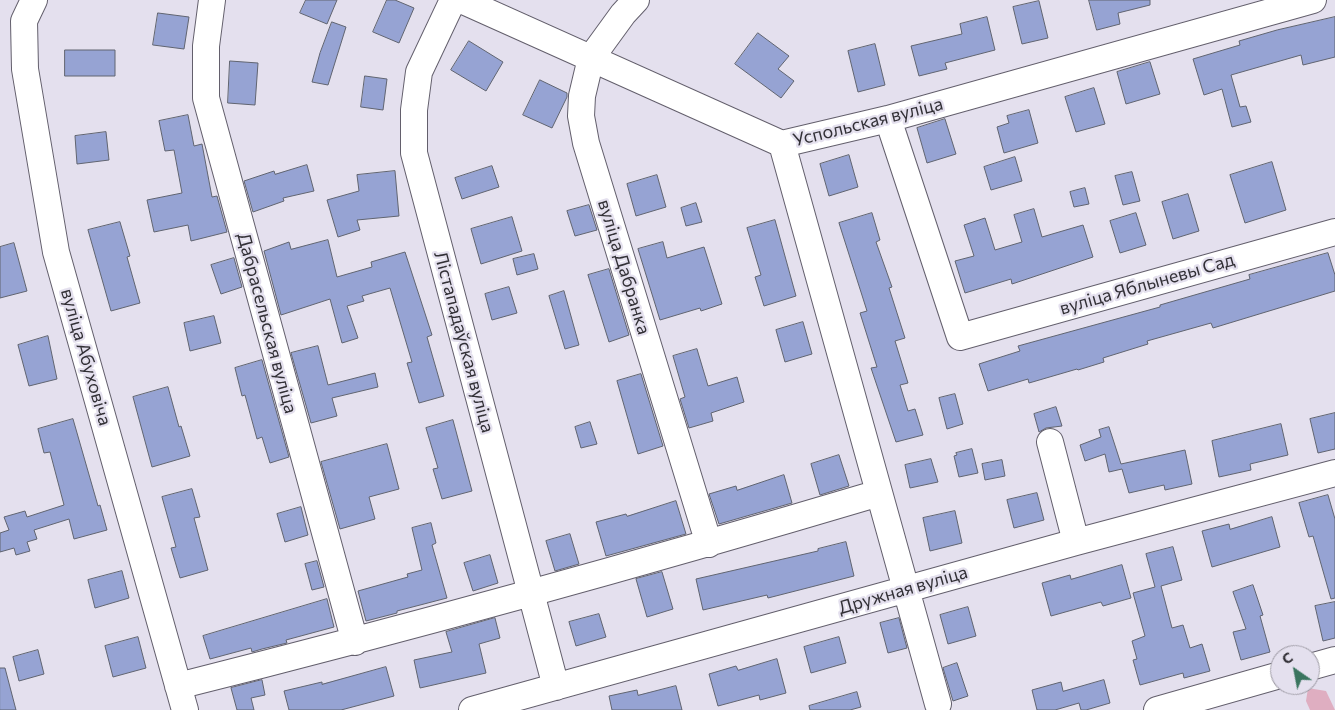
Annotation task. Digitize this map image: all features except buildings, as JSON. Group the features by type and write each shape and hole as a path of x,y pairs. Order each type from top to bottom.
{"street":[{"name":"вуліца Абуховіча","path":"34,0 24,21 25,69 56,252 181,698"},
{"name":"Дабрасельская вуліца","path":"212,0 206,46 206,98 355,642"},
{"name":"Лістападаўская вуліца","path":"454,0 419,72 414,110 414,153 556,687"},
{"path":"461,0 782,144"},
{"name":"вуліца Дабранка","path":"636,0 623,14 591,58 582,96 581,116 586,143 709,544"},
{"name":"Успольская вуліца","path":"938,704 782,144 888,119 1313,0"},
{"name":"вуліца Яблыневы Сад","path":"888,119 960,337 1335,232"},
{"path":"1050,442 1076,542"},
{"name":"Дружная вуліца","path":"472,710 906,588 1335,473"},
{"path":"181,698 355,642 709,544 879,493"},
{"path":"1320,664 1335,660"},
{"path":"1157,710 1270,678"}],"shaded area":[{"path":"1320,690 1326,691 1335,710 1310,710 1306,701 1307,695 1320,695"}]}
